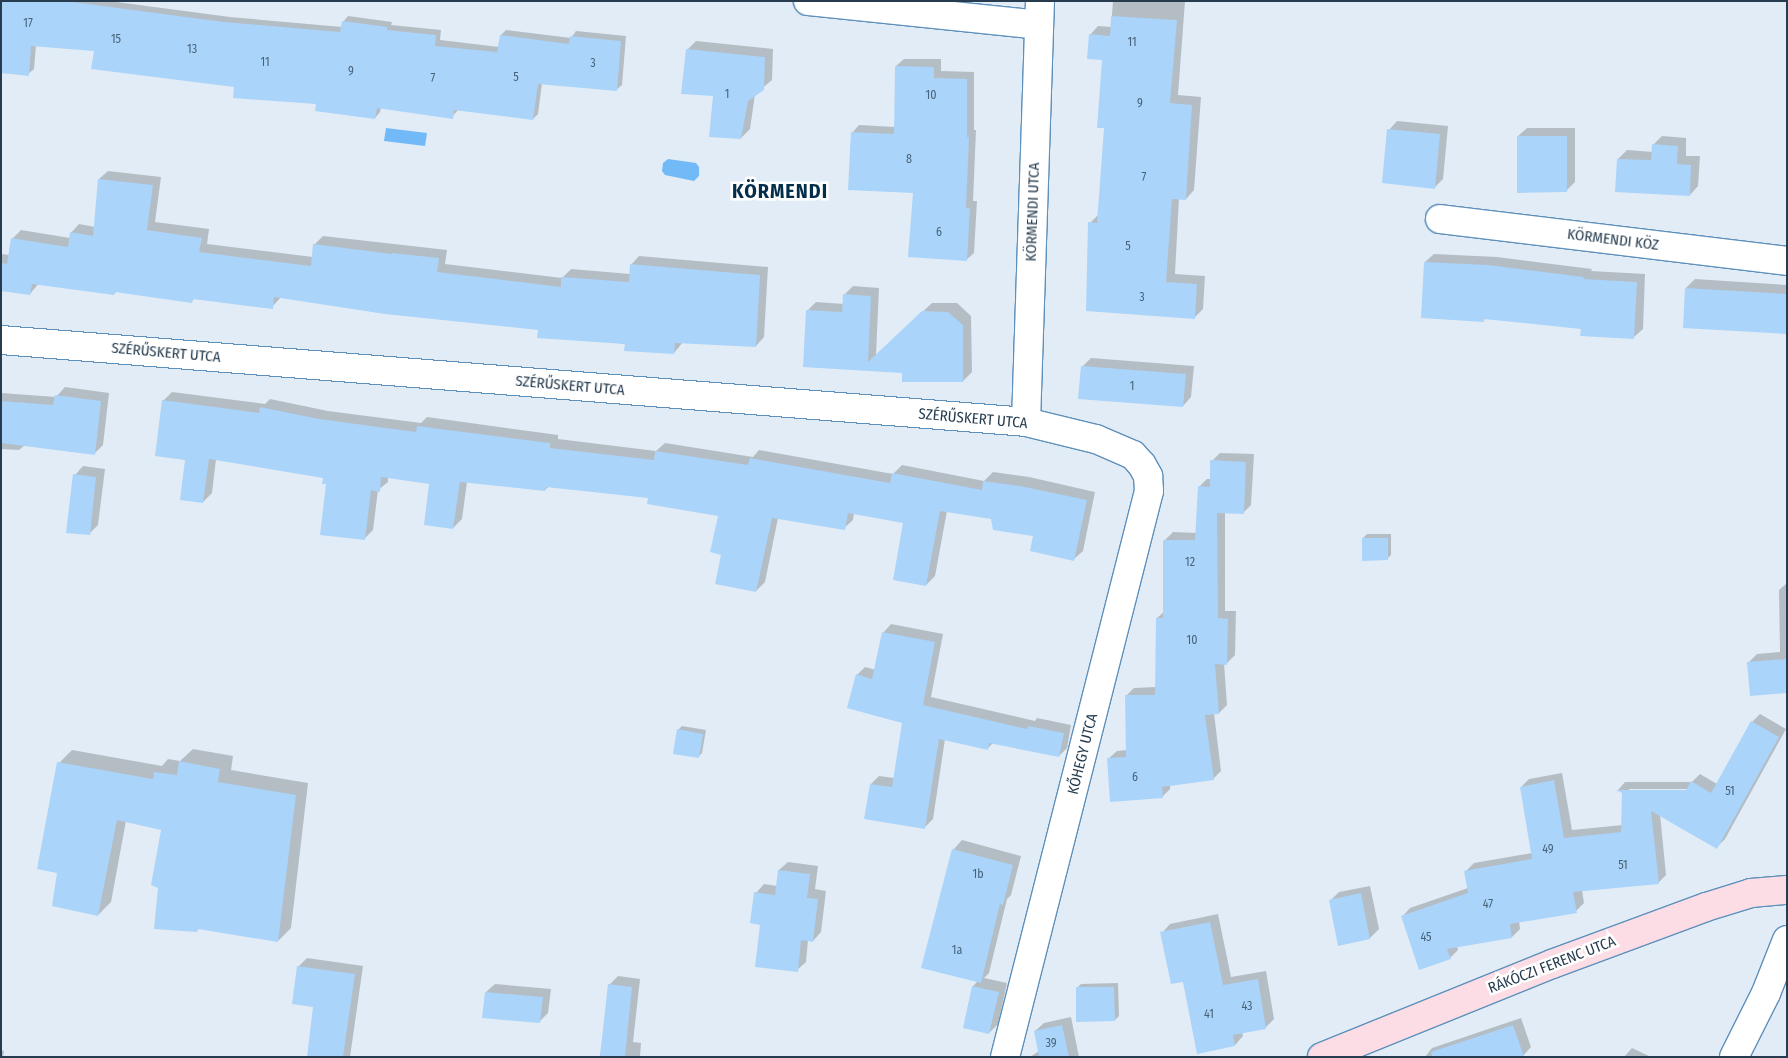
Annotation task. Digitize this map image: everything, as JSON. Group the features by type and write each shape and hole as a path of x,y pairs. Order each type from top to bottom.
{"street":[{"path":"808,1 1040,13"},
{"name":"KÖRMENDI UTCA","path":"1026,422 1040,13"},
{"name":"KÖRMENDI KÖZ","path":"1440,219 1787,261"},
{"name":"SZÉRŰSKERT UTCA","path":"1,340 1026,422 1096,439 1133,455"},
{"name":"KŐHEGY UTCA","path":"1005,1057 1148,496 1148,476 1142,464 1133,455"},
{"name":"RÁKÓCZI FERENC UTCA","path":"1322,1057 1552,964 1706,907 1751,893 1787,890"},
{"path":"1734,1057 1766,993 1787,940"}],"water":[{"path":"386,128 427,133 425,146 384,141"},
{"path":"668,159 696,163 699,167 699,176 694,181 665,175 662,171 663,163"}],"building":[{"path":"1,1 65,1 224,22 340,32 342,21 387,27 387,30 436,35 435,46 497,52 500,35 569,44 570,36 621,41 617,91 538,84 533,120 454,110 453,119 377,108 375,119 315,111 316,104 233,98 234,87 91,69 94,51 31,46 29,76 1,73"},
{"path":"1111,16 1177,20 1170,103 1192,105 1186,200 1172,199 1166,282 1197,284 1195,319 1086,311 1088,222 1097,223 1104,128 1097,128 1102,60 1087,59 1089,34 1110,36"},
{"path":"686,49 765,57 764,90 748,101 741,139 709,137 713,96 681,94"},
{"path":"895,66 934,67 934,78 967,79 967,137 969,137 966,208 970,208 967,261 908,257 913,193 848,190 851,132 894,134"},
{"path":"1387,129 1440,134 1435,189 1382,183"},
{"path":"1517,136 1567,136 1567,192 1517,193"},
{"path":"1652,144 1678,146 1677,164 1691,165 1690,196 1615,192 1617,159 1651,160"},
{"path":"98,179 153,185 147,230 202,238 199,252 311,266 313,244 439,258 437,272 561,287 561,277 629,282 630,264 760,275 756,347 675,343 674,354 624,351 625,344 537,338 538,330 385,314 274,297 273,309 193,299 192,303 115,292 114,295 32,284 30,295 1,291 1,263 7,264 11,238 68,247 70,232 93,236"},
{"path":"1424,262 1488,265 1584,277 1583,279 1637,282 1634,339 1580,336 1581,329 1484,319 1484,322 1421,318"},
{"path":"1685,288 1787,294 1787,334 1683,328"},
{"path":"843,294 871,296 868,362 922,311 948,312 963,325 963,382 902,382 902,373 803,367 806,310 842,312"},
{"path":"1081,366 1186,374 1183,407 1078,399"},
{"path":"55,395 101,401 95,455 1,443 1,401 53,405"},
{"path":"162,400 259,413 260,407 319,419 416,432 417,426 550,443 550,448 654,460 655,451 748,465 750,458 890,483 892,473 982,490 983,481 1020,486 1087,500 1074,561 1030,551 1033,536 993,530 991,519 940,511 926,586 893,580 903,523 848,513 845,530 772,518 756,592 715,584 721,555 710,552 718,516 647,504 648,498 546,487 545,491 460,482 453,529 424,525 429,484 381,477 380,492 371,490 365,540 320,535 326,484 322,484 323,478 209,459 203,503 180,500 185,460 155,456"},
{"path":"1210,460 1246,462 1244,514 1217,513 1218,618 1228,619 1227,665 1215,664 1219,714 1205,715 1214,780 1162,787 1163,798 1110,802 1107,758 1126,757 1125,695 1155,695 1156,618 1163,618 1163,540 1195,540 1198,486 1210,487"},
{"path":"73,474 96,477 90,535 66,533"},
{"path":"1362,538 1388,538 1388,560 1362,561"},
{"path":"882,632 935,642 923,705 1027,729 1028,726 1064,733 1059,757 989,743 988,750 939,739 925,829 864,819 870,784 892,787 902,723 847,708 856,674 872,679"},
{"path":"1787,659 1787,693 1750,696 1747,662"},
{"path":"1751,721 1779,737 1717,849 1651,811 1659,884 1573,892 1577,913 1510,924 1512,938 1447,949 1451,959 1419,970 1401,916 1468,893 1464,871 1532,859 1520,787 1554,780 1564,838 1621,832 1622,793 1616,790 1686,790 1691,781 1711,793"},
{"path":"677,729 703,734 699,758 673,754"},
{"path":"179,761 220,769 218,782 296,795 278,942 198,929 197,932 154,929 158,888 151,885 161,830 117,820 98,916 52,906 57,873 37,869 57,762 153,779 154,772 177,775"},
{"path":"952,849 1013,865 1003,905 1000,904 981,983 921,968"},
{"path":"778,870 810,874 807,898 818,899 813,942 801,940 798,972 755,967 760,925 750,923 754,892 775,895"},
{"path":"1361,893 1370,939 1338,946 1329,900"},
{"path":"1210,922 1223,985 1258,979 1266,1029 1233,1035 1235,1046 1197,1054 1183,982 1171,984 1160,932"},
{"path":"297,966 355,974 343,1057 307,1057 313,1007 292,1004"},
{"path":"608,984 632,987 625,1057 600,1057"},
{"path":"972,986 999,992 989,1034 963,1028"},
{"path":"1076,987 1114,987 1115,1021 1076,1022"},
{"path":"485,992 543,997 540,1023 482,1018"},
{"path":"1062,1025 1069,1057 1039,1057 1034,1031"},
{"path":"1513,1025 1524,1057 1432,1057 1431,1052"}],"district":[{"name":"KÖRMENDI","path":"780,191"}]}
